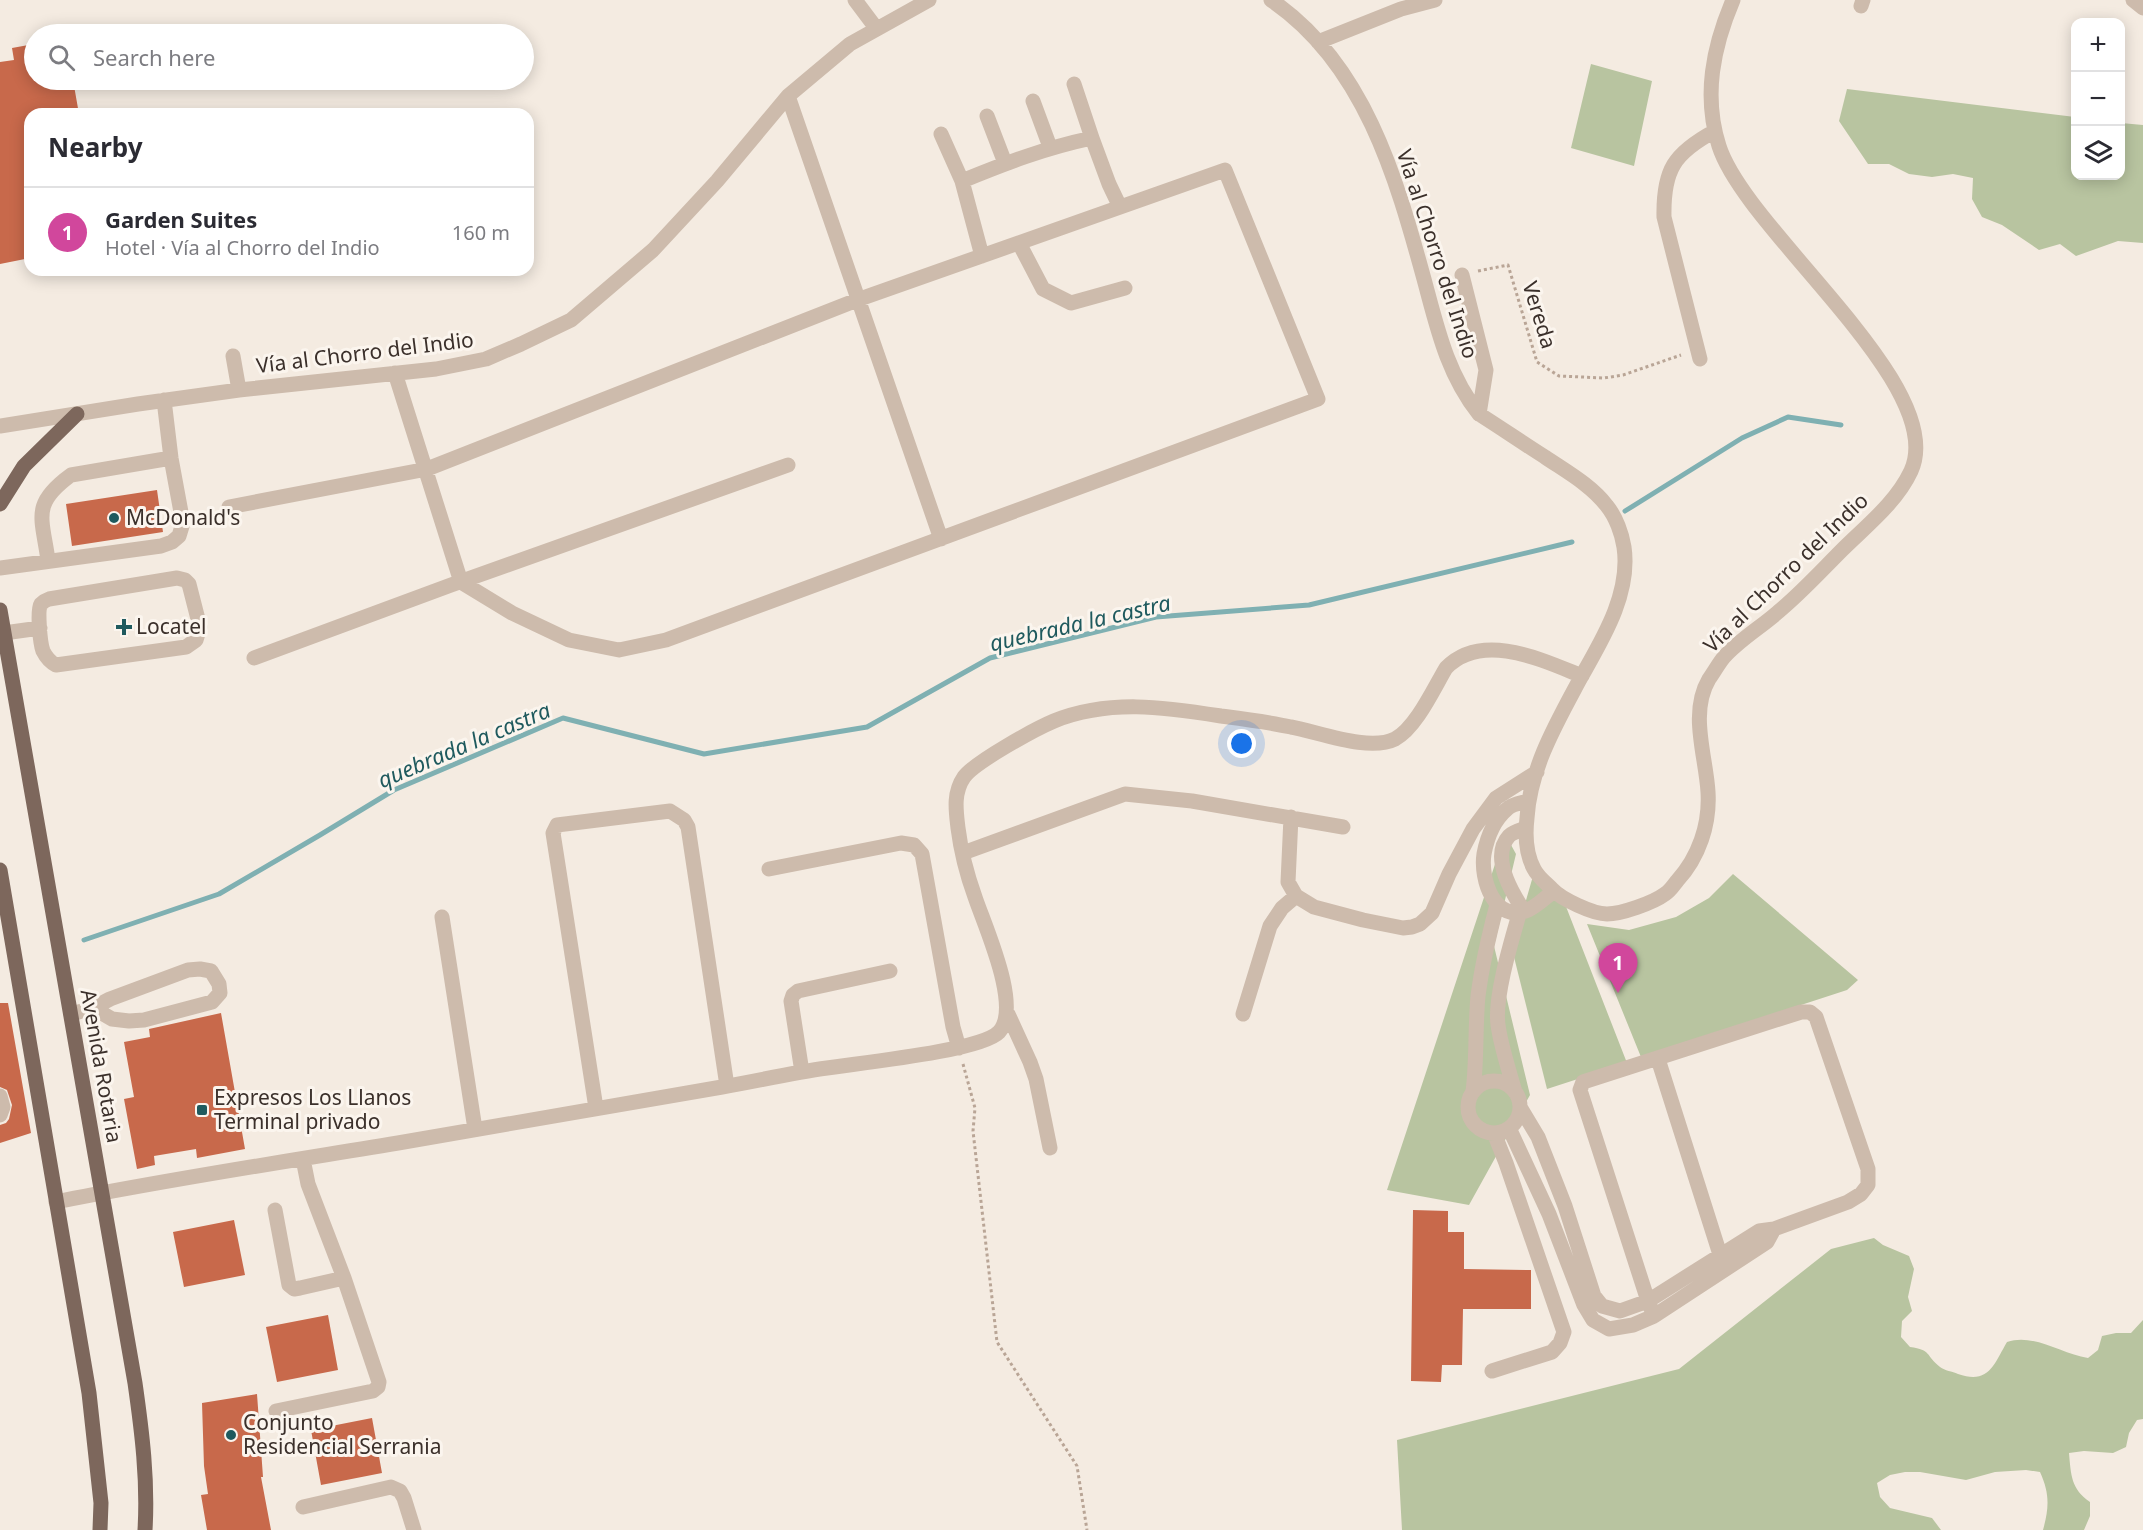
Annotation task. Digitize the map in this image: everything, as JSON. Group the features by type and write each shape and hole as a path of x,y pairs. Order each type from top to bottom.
{"main road":[{"path":"0,504 24,466 77,414"},
{"name":"Avenida Rotaria","path":"0,610 135,1383 143,1443 147,1504 145,1530"},
{"path":"0,870 89,1393 101,1503 99,1530"}],"street":[{"path":"855,0 876,28"},
{"name":"Vía al Chorro del Indio","path":"0,426 239,390 436,369 486,359 521,345 571,320 653,250 717,181 788,96 850,44 929,0"},
{"name":"Vía al Chorro del Indio","path":"1271,0 1297,19 1338,66 1356,93 1375,131 1397,189 1444,350 1454,376 1467,398 1479,414 1592,489 1614,516 1624,549 1623,579 1614,616 1542,754 1528,801 1526,828 1527,850 1535,872 1558,895 1605,915 1636,908 1665,894 1682,877 1694,857 1702,839 1708,814 1708,791 1702,752 1700,714 1706,685 1724,657 1783,608 1889,504 1913,468 1917,450 1915,432 1905,402 1886,371 1858,330 1780,239 1735,180 1719,147 1715,131 1710,81 1720,33 1733,0"},
{"path":"1318,42 1400,4 1435,0"},
{"path":"2133,0 2143,8"},
{"path":"1074,84 1109,184 1120,207"},
{"path":"788,96 941,539"},
{"path":"1033,101 1050,147"},
{"path":"987,116 1005,164"},
{"path":"1698,354 1664,217 1664,194 1671,170 1680,154 1694,142 1715,131"},
{"path":"941,134 962,181 982,256"},
{"path":"962,181 1050,147 1092,138"},
{"path":"229,507 427,469 857,300 1225,170 1318,399 666,639 619,650 569,640 512,613 461,582 427,469 395,373"},
{"path":"1019,243 1043,289 1071,303 1125,288"},
{"path":"1462,274 1486,370 1479,414"},
{"path":"233,356 239,390"},
{"path":"0,568 161,546 172,542 179,536 183,523 171,458 164,400"},
{"path":"48,560 41,509 50,493 60,484 71,475 171,458"},
{"path":"254,658 788,465"},
{"path":"177,578 189,584 200,627 196,640 186,648 56,664 50,662 43,650 40,628 40,606 49,599 177,578"},
{"path":"4,633 40,628"},
{"path":"1050,1148 1036,1079 1008,1014 1003,979 973,892 963,853 956,801 960,784 966,775 981,762 1050,723 1071,715 1114,707 1156,706 1290,726 1375,744 1393,740 1406,731 1446,668 1463,655 1486,648 1534,657 1582,676"},
{"path":"1291,817 1288,882 1296,896 1314,907 1403,928 1420,924 1432,913 1449,874 1473,829 1496,798 1536,772"},
{"path":"963,853 1125,794 1192,801 1343,827"},
{"path":"1528,801 1508,807 1492,830 1486,846 1484,870 1493,902 1504,911 1522,911 1554,891"},
{"path":"596,1108 553,833 557,825 669,811 684,820 688,827 727,1086"},
{"path":"1526,828 1509,835 1503,847 1502,861 1522,911 1511,942 1497,1012 1498,1026 1520,1107 1538,1137 1598,1302 1620,1311 1648,1301 1767,1242 1774,1229 1848,1202 1861,1194 1868,1185 1868,1169 1816,1017 1810,1012 1801,1012 1583,1082 1580,1090 1648,1301 1654,1316"},
{"path":"770,869 901,843 914,845 922,854 953,1027 959,1048"},
{"path":"1243,1014 1270,926 1282,908 1296,896"},
{"path":"1497,905 1488,939 1479,995 1476,1065 1473,1092 1468,1108 1473,1123 1479,1128 1494,1133 1509,1128 1519,1115 1520,1107"},
{"path":"442,917 475,1129"},
{"path":"71,1014 93,1008 129,991 188,970 211,971 219,984 220,993 212,1002 144,1020 112,1019 93,1008"},
{"path":"802,1072 791,1001 793,995 798,991 890,972"},
{"path":"56,1202 101,1192 802,1072 959,1048 994,1037 1005,1023 1008,1014"},
{"path":"1658,1059 1722,1264"},
{"path":"1473,1092 1479,1086 1494,1082 1509,1087 1515,1092"},
{"path":"0,1096 3,1107 0,1115"},
{"path":"1509,1128 1549,1214 1584,1305 1593,1320 1609,1329 1633,1325 1654,1316 1722,1264"},
{"path":"1492,1371 1552,1352 1560,1343 1564,1332 1494,1133"},
{"path":"276,1411 373,1391 378,1387 379,1382 344,1278 308,1184 303,1159"},
{"path":"1549,1214 1565,1206"},
{"path":"275,1210 289,1285 294,1289 344,1278"},
{"path":"303,1508 391,1487 400,1491 414,1530"}],"path":[{"name":"Vereda","path":"1462,274 1508,265 1537,362 1559,376 1604,378 1623,375 1698,354"},
{"path":"959,1048 975,1108 974,1142 997,1342 1077,1466 1087,1530"}],"green space":[{"path":"1591,64 1652,81 1634,166 1571,148"},
{"path":"1847,89 2071,117 2071,180 2125,180 2125,123 2143,125 2143,243 2118,241 2076,256 2060,244 2039,250 2002,225 1982,217 1972,199 1973,178 1953,174 1932,177 1909,174 1889,164 1868,164 1839,121"},
{"path":"1505,834 1516,854 1494,946 1530,1095 1469,1205 1387,1190"},
{"path":"1733,874 1858,980 1847,990 1641,1057 1587,924 1629,930 1676,917 1709,898"},
{"path":"1533,876 1565,904 1627,1063 1547,1089 1512,949"},
{"path":"1874,1238 1883,1245 1909,1256 1914,1269 1908,1297 1912,1311 1902,1321 1901,1337 1910,1347 1925,1351 1942,1368 1958,1374 1968,1377 1984,1375 1994,1365 2007,1342 2017,1340 2037,1342 2088,1358 2098,1350 2102,1336 2131,1333 2143,1320 2143,1419 2137,1420 2129,1433 2126,1447 2113,1453 2084,1451 2069,1453 2076,1487 2090,1502 2090,1516 2084,1530 2043,1530 2047,1508 2046,1487 2040,1472 2026,1470 1995,1472 1966,1480 1920,1472 1905,1472 1890,1475 1877,1483 1880,1497 1890,1508 1932,1518 1941,1530 1402,1530 1397,1440 1679,1369 1831,1249"}],"building":[{"path":"24,46 24,90 75,90 78,108 24,108 24,259 0,264 0,62 14,60 12,48"},
{"name":"McDonald's","path":"157,490 163,532 72,546 66,504"},
{"path":"0,1003 8,1003 31,1133 0,1143 0,1125 9,1119 12,1105 7,1090 0,1087"},
{"path":"221,1013 245,1149 197,1158 196,1149 154,1156 155,1165 137,1169 124,1099 134,1097 124,1042 150,1037 149,1029"},
{"path":"1413,1210 1448,1211 1448,1232 1464,1232 1464,1269 1531,1270 1531,1309 1463,1309 1462,1365 1442,1365 1441,1382 1411,1381"},
{"path":"234,1220 245,1275 184,1287 173,1232"},
{"path":"328,1315 338,1370 277,1382 266,1327"},
{"path":"257,1394 263,1477 261,1477 271,1530 207,1530 201,1495 208,1494 204,1466 202,1403"},
{"path":"372,1418 382,1473 321,1485 311,1430"}],"waterway":[{"name":"quebrada la castra","path":"1625,511 1742,438 1788,417 1841,425"},
{"name":"quebrada la castra","path":"84,940 219,894 394,790 563,718 704,754 867,727 990,658 1156,617 1309,605 1572,542"}],"place":[{"name":"McDonald's","path":"114,518"},
{"name":"Locatel","path":"124,627"},
{"name":"Garden Suites","path":"1618,993"},
{"name":"Expresos Los Llanos Terminal privado","path":"202,1110"},
{"name":"Conjunto Residencial Serrania","path":"231,1435"}]}
